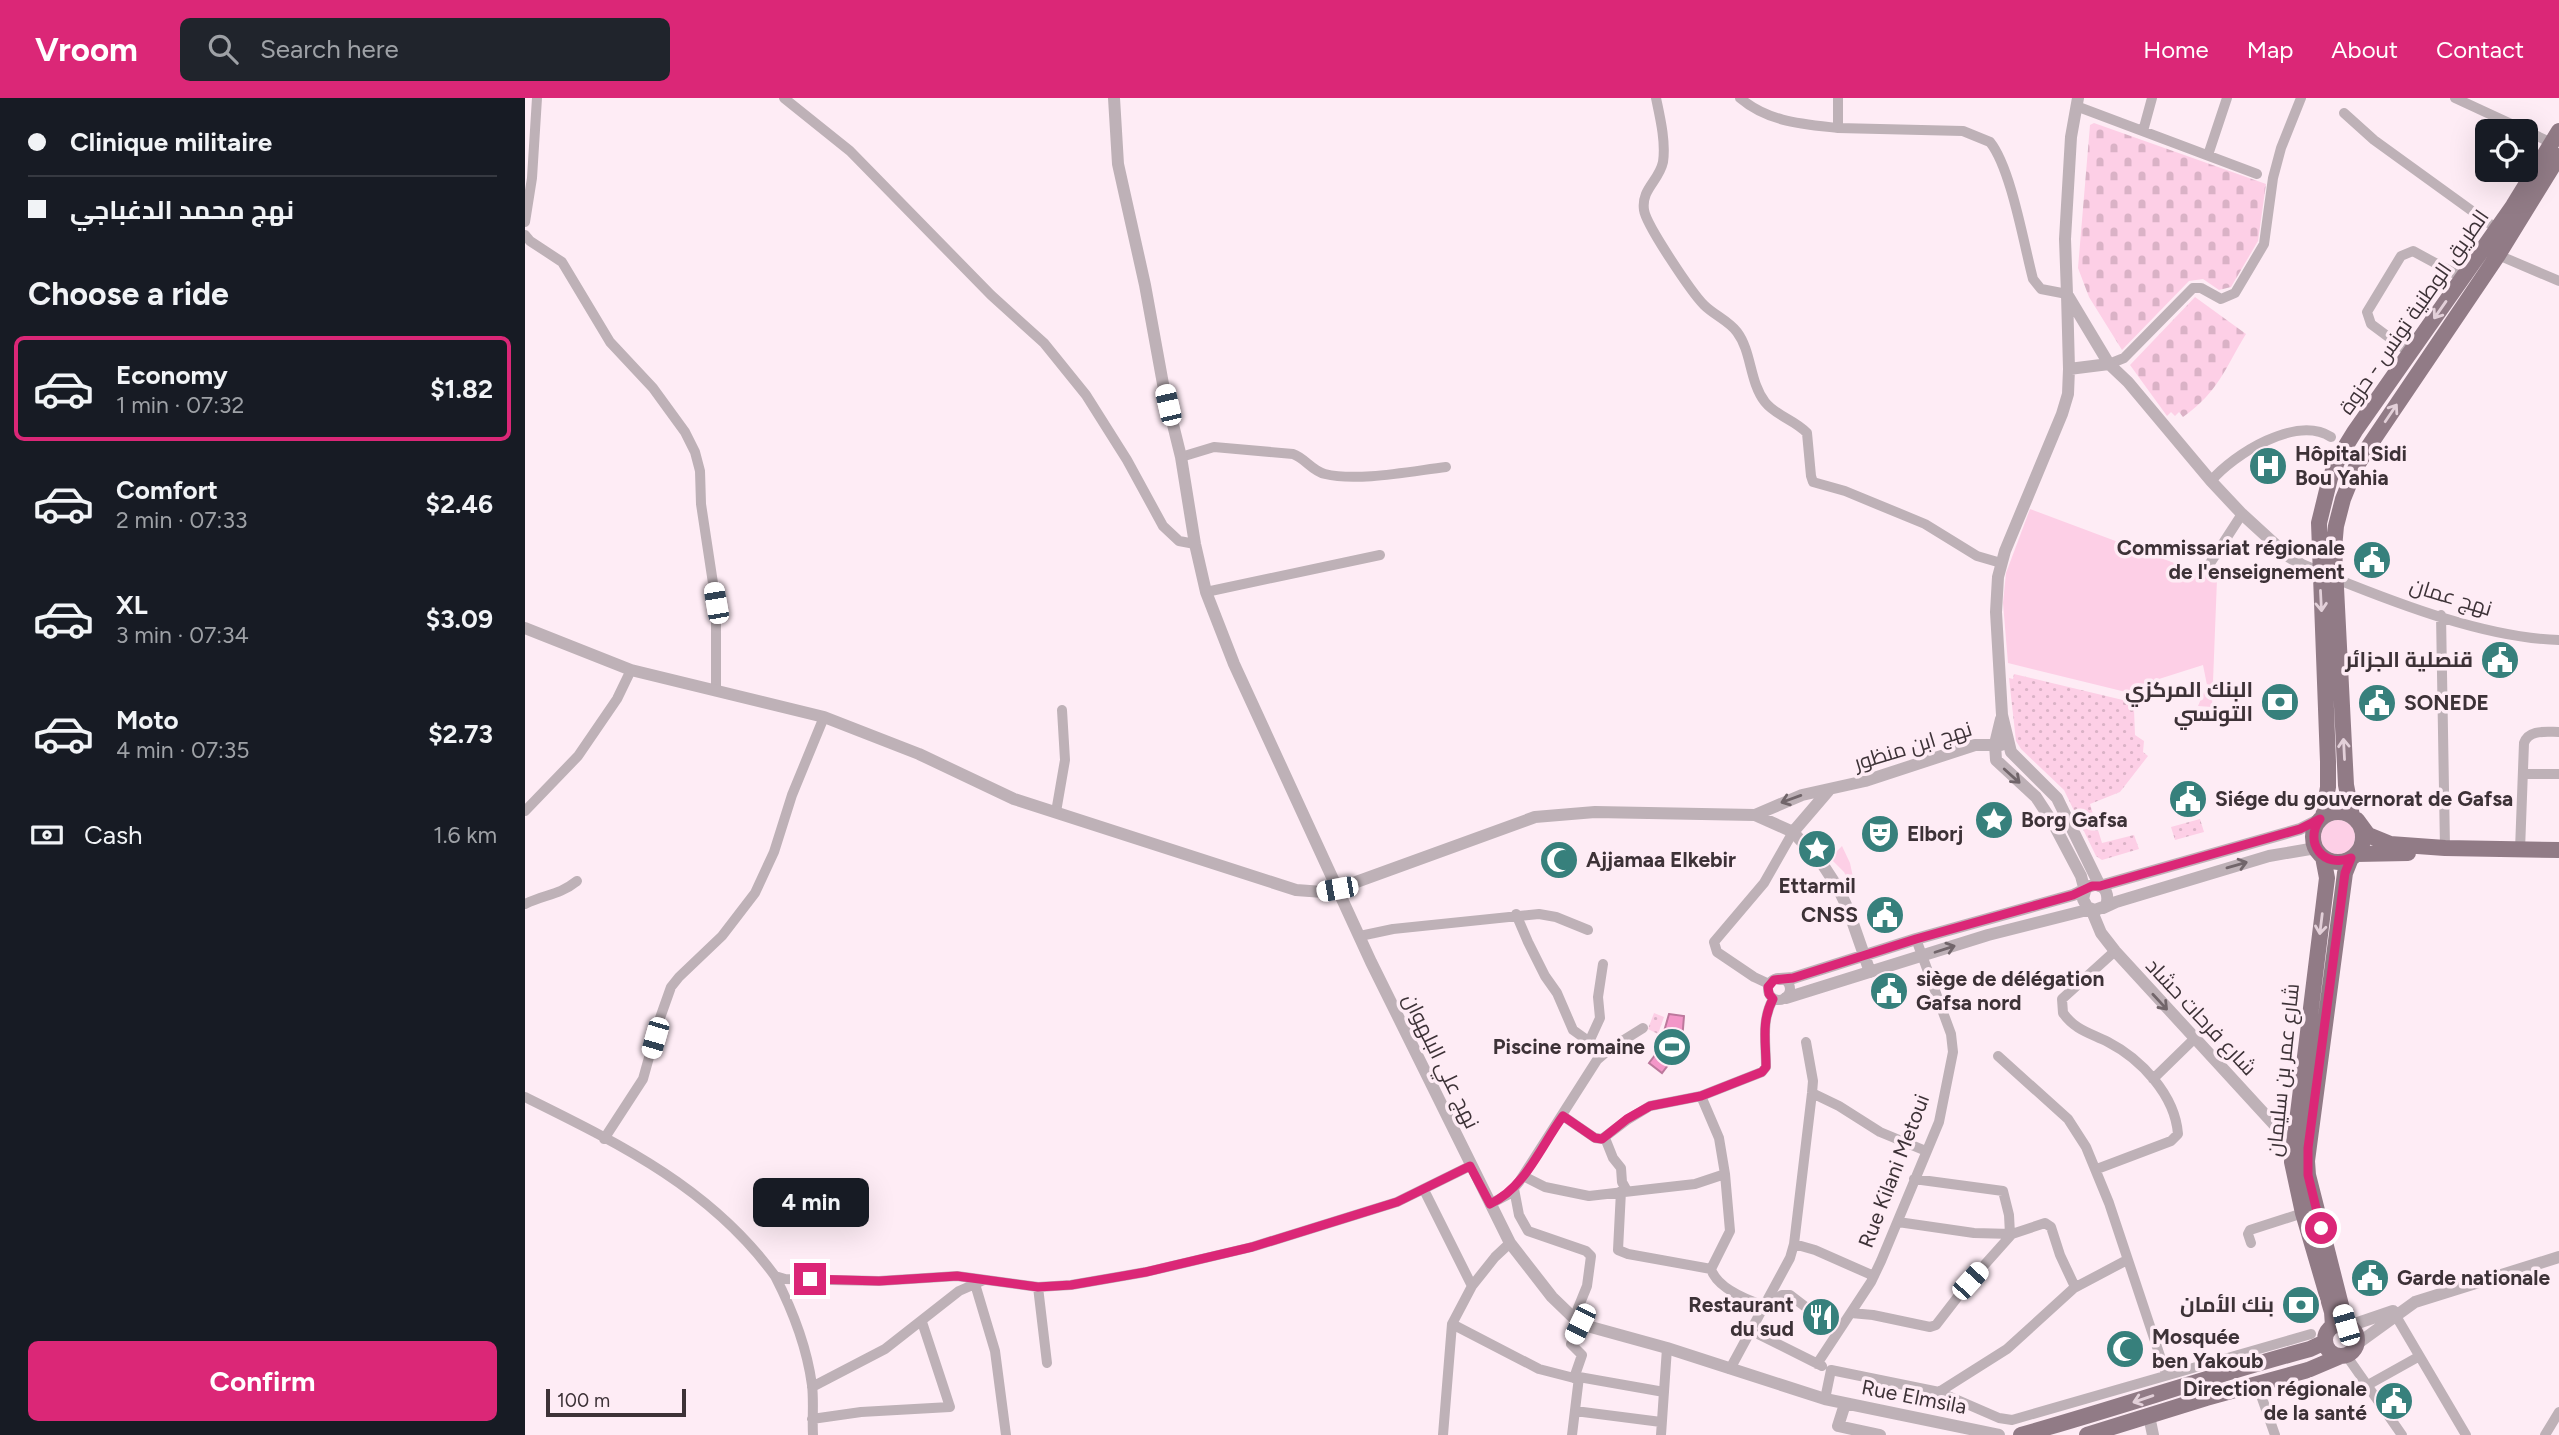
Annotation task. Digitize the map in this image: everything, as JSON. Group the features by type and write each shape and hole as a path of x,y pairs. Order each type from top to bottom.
{"main road":[{"name":"الطريق الوطنية تونس - حزوة","path":"2321,818 2328,787 2327,576 2343,499 2356,467 2498,255 2517,210 2557,143"},
{"name":"الطريق الوطنية تونس - حزوة","path":"2355,818 2346,785 2327,576 2319,523 2330,478 2355,431 2497,229 2517,210"},
{"path":"2445,848 2402,854 2353,856 2337,862 2319,852 2313,833 2321,818 2335,812 2355,818 2368,835 2383,842 2445,848 2559,850"},
{"path":"2353,856 2363,837 2355,818"},
{"name":"شارع عمر بن سليمان","path":"2319,852 2327,878 2293,1145 2294,1178 2332,1312 2343,1326"},
{"name":"شارع عمر بن سليمان","path":"2343,1326 2307,1161 2345,873 2353,856"},
{"path":"2021,1435 2310,1349 2327,1331 2343,1326 2356,1336 2348,1352 2308,1370 2087,1435"},
{"path":"2318,1338 2331,1353 2348,1352"}],"street":[{"path":"525,222 530,145 537,98"},
{"path":"784,98 850,151 991,295 1044,343 1086,395 1127,460 1163,526 1179,541 1195,544"},
{"name":"نهج علي البلهوان","path":"1114,98 1118,164 1163,384 1181,457 1206,592 1234,664 1275,747 1337,889 1470,1166 1510,1243 1552,1297 1577,1321"},
{"path":"1656,98 1663,158 1661,168 1644,198 1645,216 1682,278 1703,304 1737,332 1757,390 1765,402 1807,433 1813,482 1845,491 1925,524 1977,556 2001,563"},
{"path":"1739,98 1760,113 1781,121 1838,128 1963,131 1990,142 2001,162 2012,194 2033,279 2041,289 2067,294 2109,365 2128,382 2242,514 2288,555 2302,565 2327,576"},
{"path":"1838,128 1839,98"},
{"path":"2143,131 2152,98"},
{"path":"2208,155 2227,98"},
{"path":"2069,369 2109,365 2124,358 2193,288 2201,288 2221,299 2235,293 2264,244 2273,178 2281,148 2301,98"},
{"path":"2455,98 2557,143"},
{"path":"2097,909 2084,904 2085,891 2081,876 2049,815 2036,797 1996,760 2002,745 1996,603 2001,563 2068,394 2065,239 2071,137 2077,102 2143,131 2257,174"},
{"path":"2344,113 2374,140 2497,229"},
{"path":"525,235 562,262 610,342 653,388 685,432 695,452 700,471 701,505 716,603 716,689"},
{"path":"2410,353 2367,319 2367,312 2401,256 2413,251 2463,278"},
{"path":"2498,255 2559,281"},
{"path":"2211,481 2246,450 2267,440 2287,434 2314,431 2331,437"},
{"path":"1181,457 1214,447 1293,454 1301,456 1322,474 1346,477 1446,467"},
{"path":"2207,568 2242,514"},
{"path":"1206,592 1380,555"},
{"name":"نهج عمان","path":"2327,576 2441,615 2514,636 2559,640"},
{"path":"2441,615 2445,848"},
{"path":"525,628 587,655 631,670 824,716 919,754 1014,799 1283,887 1315,892 1337,889 1535,817 1595,811 1755,815 1793,832 1823,865 1838,887 1870,972"},
{"path":"525,811 578,756 617,699 631,670"},
{"path":"1056,811 1065,760 1062,710"},
{"path":"604,1139 643,1079 671,987 722,936 755,893 774,852 792,795 824,716"},
{"path":"2520,850 2523,750 2526,736 2533,733 2559,732"},
{"name":"نهج ابن منظور","path":"1755,815 1802,795 1907,769 1975,745 2002,745"},
{"path":"2002,745 2057,797 2100,886 2108,894 2107,902 2097,909"},
{"path":"2523,774 2559,774"},
{"path":"1563,1116 1595,1138 1605,1138 1627,1119 1650,1106 1701,1096 1762,1072 1766,1067 1766,1012 1789,988 1786,982 1754,977 1717,952 1714,942 1764,883 1793,832 1829,790"},
{"path":"1779,998 1768,990 1775,981 1793,978 1865,954 2085,891 2092,886 2100,886 2300,829 2321,818"},
{"path":"1779,998 1988,936 2097,909 2269,856 2319,852"},
{"path":"2200,857 2205,874"},
{"path":"2151,870 2156,889"},
{"path":"525,904 543,896 559,894 577,881"},
{"name":"شارع فرحات حشاد","path":"2097,909 2101,933 2115,951 2293,1145"},
{"path":"1360,936 1393,929 1547,914 1588,930"},
{"path":"1516,915 1573,1030 1605,1053"},
{"name":"Rue Kilani Metoui","path":"1817,1364 1874,1276 1939,1122 1953,1052 1951,1034 1916,939"},
{"path":"2097,1169 2176,1138 2174,1112 2153,1079 2123,1051 2081,1032 2062,1009 2062,999 2115,951"},
{"path":"1589,1042 1600,1018 1598,996 1603,964"},
{"path":"1490,1204 1503,1199 1514,1189 1597,1060 1643,1028"},
{"path":"2153,1079 2194,1039"},
{"path":"1730,1369 1790,1258 1794,1244 1812,1093 1806,1042"},
{"path":"1998,1056 2068,1119 2078,1132 2097,1169 2159,1346 2166,1374"},
{"path":"1812,1093 1839,1106 1880,1132 1926,1151"},
{"path":"1701,1096 1719,1138 1730,1231 1711,1269 1714,1278 1721,1284 1765,1306"},
{"path":"525,1097 655,1164 687,1186 722,1216 775,1276 803,1346 812,1387 813,1435"},
{"path":"1605,1138 1613,1158 1621,1168 1624,1191 1618,1250 1711,1269"},
{"path":"775,1276 785,1279 879,1281 957,1276 979,1282 1038,1287 1071,1285 1232,1252 1388,1205 1470,1166"},
{"path":"1523,1176 1545,1187 1589,1196 1696,1184 1725,1174"},
{"path":"1914,1179 2003,1191 2011,1234"},
{"path":"1514,1189 1522,1222 1528,1231 1585,1251 1591,1256 1587,1286 1571,1344 1582,1355 1576,1378 1572,1435"},
{"path":"1424,1190 1472,1286"},
{"path":"2251,1243 2248,1234 2250,1230 2302,1213"},
{"path":"1898,1222 1974,1233 2011,1234"},
{"path":"1851,1312 1930,1327 1935,1325 2011,1234 2048,1224 2075,1287"},
{"path":"1443,1435 1452,1324 1472,1286 1510,1243"},
{"path":"1794,1244 1815,1250 1874,1276"},
{"path":"2343,1326 2397,1312 2454,1288 2559,1257"},
{"path":"1939,1392 2007,1349 2075,1287 2127,1260"},
{"path":"812,1387 885,1349 959,1291 979,1282"},
{"path":"979,1282 995,1350 1006,1435"},
{"path":"1038,1287 1047,1363"},
{"path":"1765,1306 1779,1296 1790,1294 1837,1331"},
{"path":"2397,1312 2348,1352 2366,1385 2402,1435"},
{"path":"2397,1312 2419,1357 2466,1435"},
{"path":"1577,1321 1845,1404"},
{"path":"812,1419 861,1412 950,1407 922,1322"},
{"path":"1452,1324 1538,1369 1664,1392"},
{"path":"1752,1331 1831,1370 1939,1392 1999,1418 2012,1420 2166,1374 2318,1338"},
{"path":"1661,1435 1667,1348"},
{"path":"2366,1385 2419,1357"},
{"path":"1825,1399 1831,1370"},
{"path":"2257,1384 2276,1435"},
{"name":"Rue Elmsila","path":"1836,1430 1845,1404 1999,1435"},
{"path":"1575,1411 1661,1422"},
{"path":"2545,1435 2559,1412"},
{"path":"2149,1416 2153,1435"},
{"path":"1836,1430 1880,1435"}],"green space":[{"path":"2094,123 2266,184 2258,241 2231,287 2219,290 2203,279 2189,281 2122,350 2089,297 2078,268 2090,125"},
{"path":"2195,297 2246,334 2220,379 2205,398 2183,417 2179,412 2175,416 2171,412 2167,416 2130,365"},
{"path":"2030,509 2217,579 2212,707 2198,706 2207,685 2203,665 2140,685 2130,693 2008,663 2003,603 2006,573"},
{"path":"2014,674 2127,701 2134,709 2135,735 2144,741 2143,752 2148,756 2120,792 2090,804 2102,843 2134,835 2139,849 2102,860 2096,856 2064,790 2016,741 2009,678 2013,679"},
{"path":"2200,819 2204,832 2175,840 2171,827"},
{"path":"2338,820 2350,825 2355,837 2350,849 2338,854 2326,849 2321,837 2326,825"},
{"path":"1842,846 1850,863 1854,882 1850,884 1844,872 1830,858"},
{"path":"1654,1013 1664,1017 1658,1034 1648,1029"}],"water":[{"path":"1669,1014 1684,1016 1682,1041 1663,1035"},
{"path":"1662,1046 1675,1056 1662,1073 1649,1063"}],"place":[{"name":"Hôpital Sidi Bou Yahia","path":"2268,466"},
{"name":"Commissariat régionale de l'enseignement","path":"2372,560"},
{"name":"قنصلية الجزائر","path":"2500,660"},
{"name":"البنك المركزي التونسي","path":"2280,702"},
{"name":"SONEDE","path":"2377,703"},
{"name":"Siége du gouvernorat de Gafsa","path":"2188,799"},
{"name":"Borg Gafsa","path":"1994,820"},
{"name":"Elborj","path":"1880,834"},
{"name":"Ettarmil","path":"1817,849"},
{"name":"Ajjamaa Elkebir","path":"1559,860"},
{"name":"CNSS","path":"1885,915"},
{"name":"siège de délégation Gafsa nord","path":"1889,991"},
{"name":"Piscine romaine","path":"1672,1047"},
{"name":"Garde nationale","path":"2370,1278"},
{"name":"بنك الأمان","path":"2301,1305"},
{"name":"Restaurant du sud","path":"1821,1317"},
{"name":"Mosquée ben Yakoub","path":"2125,1349"},
{"name":"Direction régionale de la santé","path":"2394,1401"}],"route":[{"path":"810,1279 879,1281 957,1276 1038,1287 1071,1285 1146,1272 1252,1247 1397,1202 1470,1166 1490,1204 1503,1199 1514,1189 1563,1116 1595,1138 1602,1139 1637,1112 1650,1106 1701,1096 1762,1072 1766,1067 1766,1012 1773,999 1768,990 1771,981 1793,978 1855,957 2073,895 2092,886 2100,886 2300,829 2320,819 2313,833 2313,841 2319,853 2337,862 2351,858 2345,873 2308,1148 2308,1175 2321,1228"}]}
